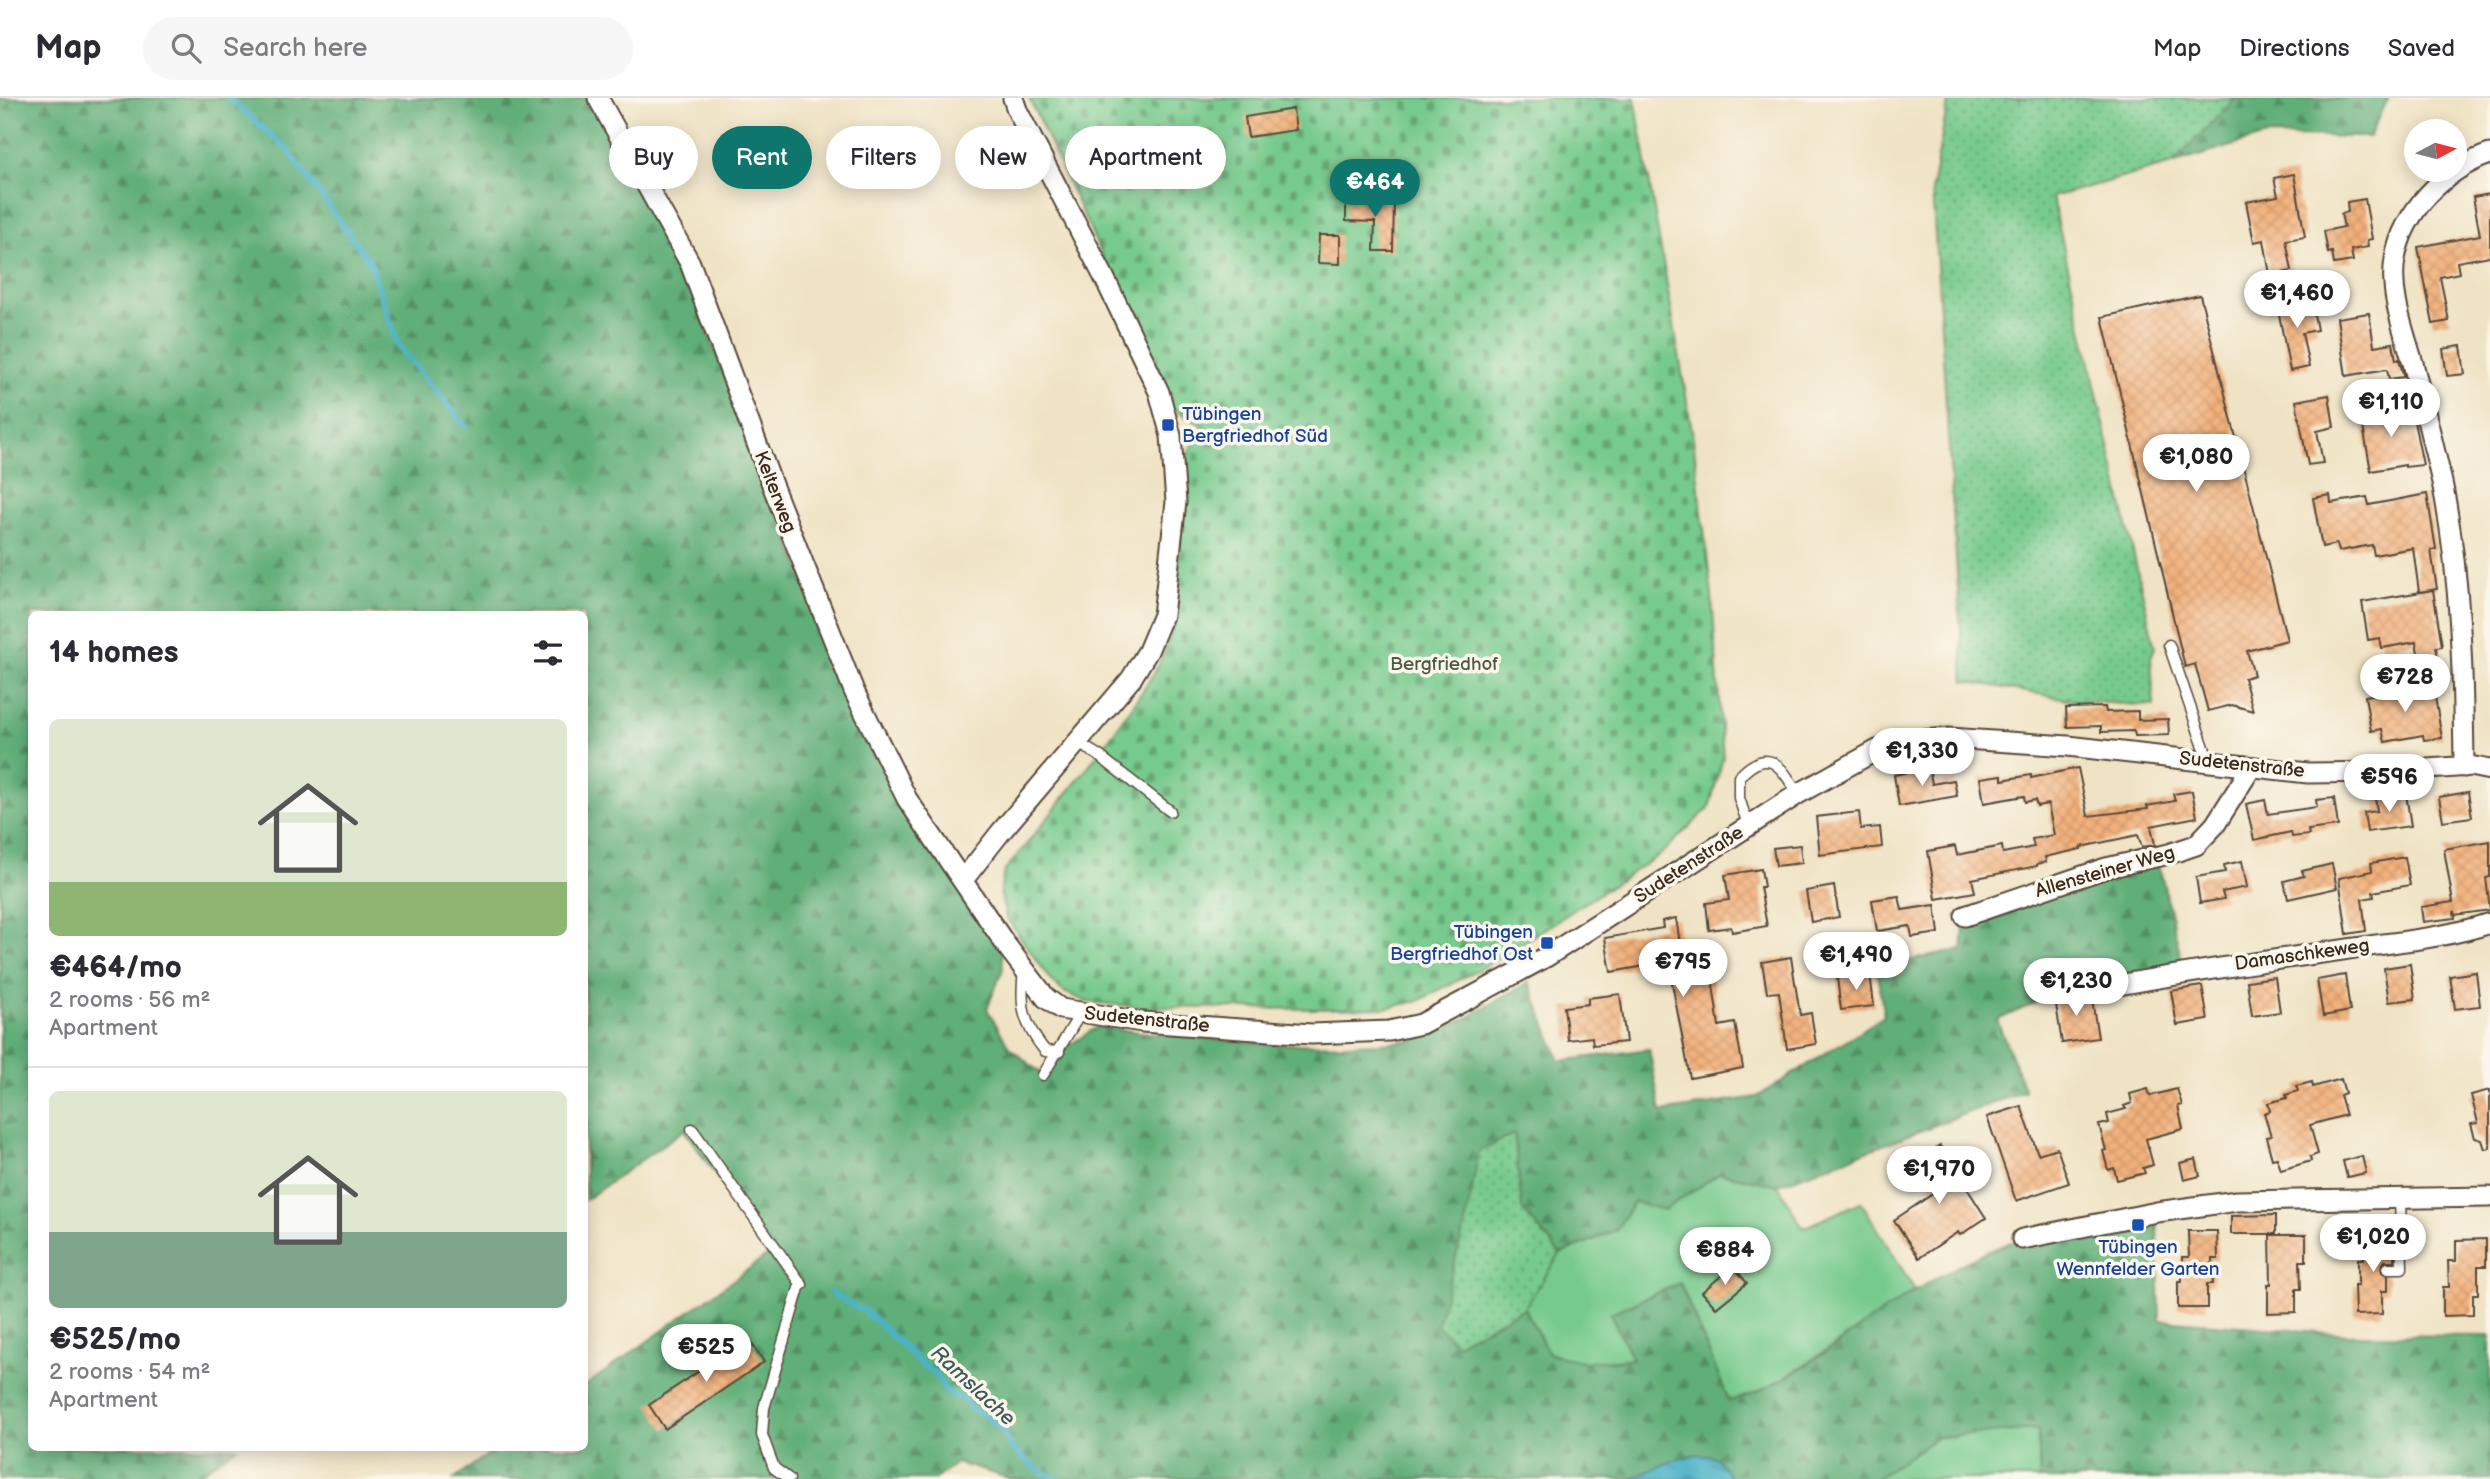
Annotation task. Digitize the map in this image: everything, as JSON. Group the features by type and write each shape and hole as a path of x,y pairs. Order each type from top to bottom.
{"street":[{"name":"Kelterweg","path":"598,98 690,263 773,487 854,691 907,799 963,880"},
{"path":"963,880 1131,679 1148,651 1163,615 1176,502 1168,425 1159,392 1013,98"},
{"path":"2464,767 2460,605 2455,554 2436,458 2398,303 2395,261 2400,241 2414,213 2437,186 2465,164 2490,154"},
{"name":"Sudetenstraße","path":"963,880 1024,970 1046,998 1061,1009 1142,1022 1312,1034 1389,1031 1422,1024 1546,957 1798,794 1877,750 1906,741 1949,738 2068,746 2251,768 2348,773 2464,767 2490,770"},
{"name":"Allensteiner Weg","path":"1965,916 2106,868 2196,845 2215,825 2251,768"},
{"name":"Damaschkeweg","path":"2113,986 2409,940 2490,923"},
{"path":"2022,1239 2137,1216 2237,1201 2490,1198"}],"lane":[{"path":"2169,645 2209,762"},
{"path":"1078,743 1098,755 1170,811"},
{"path":"1748,825 1739,798 1739,777 1747,768 1771,760 1782,766 1798,794"},
{"path":"1024,970 1021,1002 1032,1036 1045,1051 1059,1052"},
{"path":"1043,1075 1080,1014"},
{"path":"692,1129 801,1287 764,1408 762,1435 774,1468 789,1479"},
{"path":"2388,1268 2402,1268 2400,1198"}],"green space":[{"path":"0,98 589,98 609,134 609,189 639,189 683,268 850,696 1002,951 1003,969 987,1009 1010,1048 1043,1075 1059,1052 1097,1027 1256,1043 1320,1045 1398,1042 1417,1039 1453,1025 1529,982 1560,1061 1649,1049 1661,1112 1757,1097 1884,1016 1876,967 1962,950 1965,916 2157,857 2185,973 2051,996 1997,1020 2025,1091 1778,1185 1720,1173 1664,1210 1634,1202 1616,1230 1560,1254 1522,1209 1514,1134 1456,1344 1524,1308 1549,1354 1585,1362 1632,1359 1610,1313 1680,1283 1729,1401 1753,1394 1801,1368 1916,1290 1981,1255 2037,1235 2157,1212 2160,1320 2359,1335 2490,1336 2490,1479 2040,1479 2038,1429 1938,1437 1875,1479 1011,1479 957,1463 935,1479 579,1479 574,1473 566,1479 454,1479 492,1451 588,1451 588,1384 771,1253 684,1130 588,1198 588,611 28,611 28,1451 231,1451 192,1479 0,1479"},
{"name":"Bergfriedhof","path":"1029,98 1635,98 1692,431 1712,596 1723,758 1709,808 1661,854 1493,962 1418,1001 1385,1008 1142,1007 1087,1002 1064,992 1053,983 1006,917 1000,892 1004,872 1105,744 1145,687 1166,648 1178,598 1182,478 1187,455 1204,426 1170,408 1071,189 1226,189 1226,126 1065,126 1065,176 1051,145 1051,126 1042,126"},
{"path":"1949,98 2236,98 2172,164 2052,197 2155,648 2151,657 2154,706 2078,701 1964,681 1932,188"},
{"path":"2236,98 2388,98 2369,137 2265,136 2172,164"},
{"path":"1514,1134 1522,1209 1560,1254 1524,1308 1456,1344 1437,1325 1466,1221 1479,1151"},
{"path":"1720,1173 1778,1185 1803,1228 1861,1202 1915,1290 1779,1381 1730,1405 1633,1359 1585,1362 1549,1354 1524,1308 1560,1254 1615,1230 1634,1202 1664,1210"},
{"path":"2038,1429 2040,1479 1875,1479 1938,1437"}],"water":[{"path":"1696,1454 1717,1458 1731,1479 1631,1479 1669,1462"}],"building":[{"path":"1293,109 1296,130 1248,137 1245,117"},
{"path":"2294,174 2305,237 2286,240 2292,271 2270,275 2264,240 2254,242 2246,202 2278,196 2274,178"},
{"path":"2490,194 2490,256 2457,262 2459,273 2440,277 2449,321 2433,324 2418,247 2480,235 2473,197"},
{"path":"1346,199 1394,199 1393,251 1374,251 1375,222 1346,221"},
{"path":"2365,199 2372,239 2367,240 2368,247 2351,250 2353,261 2334,264 2332,252 2328,253 2324,231 2344,227 2341,214 2348,212 2347,202"},
{"path":"1319,235 1340,235 1340,264 1318,263"},
{"path":"2200,295 2287,640 2247,651 2254,675 2244,678 2253,711 2232,705 2208,711 2195,664 2185,667 2102,317"},
{"path":"2311,298 2317,330 2302,333 2309,367 2290,371 2277,304"},
{"path":"2369,313 2374,346 2393,343 2396,360 2399,359 2404,377 2389,379 2387,369 2346,376 2337,318"},
{"path":"2461,346 2465,374 2447,376 2443,349"},
{"path":"2329,395 2334,427 2317,431 2323,463 2308,465 2296,401"},
{"path":"2392,403 2394,414 2412,412 2423,465 2371,471 2362,421 2370,420 2367,407"},
{"path":"2427,494 2436,549 2431,550 2437,589 2419,592 2413,548 2374,555 2372,545 2339,551 2337,544 2322,547 2313,498 2330,495 2331,503 2367,497 2369,505"},
{"path":"2433,590 2442,646 2436,647 2442,682 2424,686 2416,642 2382,648 2380,638 2368,640 2362,602"},
{"path":"2433,685 2442,738 2424,740 2423,735 2385,742 2382,729 2371,731 2365,696"},
{"path":"2105,707 2106,712 2138,711 2138,720 2168,719 2169,735 2135,736 2134,731 2101,732 2101,726 2067,727 2066,708"},
{"path":"1929,768 1932,784 1954,780 1957,796 1899,806 1894,775"},
{"path":"2078,768 2088,816 2148,809 2147,806 2175,801 2173,794 2192,791 2197,817 2151,826 2155,845 2142,847 2138,835 2081,847 2045,857 2046,862 2037,866 1972,879 1975,892 1936,899 1928,851 1955,846 1957,855 2002,846 2003,853 2034,847 2032,839 2054,835 2048,804 2037,806 2035,800 2025,802 2024,796 1984,803 1980,778 2002,775 2002,780 2031,775 2031,778"},
{"path":"2468,792 2472,817 2443,821 2439,797"},
{"path":"2406,794 2411,826 2367,832 2364,813 2377,811 2375,798"},
{"path":"2334,798 2338,826 2308,830 2309,835 2292,837 2291,832 2254,840 2246,804 2265,800 2268,814 2317,807 2316,800"},
{"path":"1859,812 1861,829 1880,827 1882,847 1820,855 1816,817"},
{"path":"2490,841 2490,877 2486,878 2490,910 2455,915 2454,911 2455,918 2423,922 2421,907 2453,902 2444,849"},
{"path":"1800,845 1802,863 1776,866 1773,848"},
{"path":"2405,857 2410,885 2373,892 2374,897 2362,899 2366,931 2347,934 2339,878 2372,871 2371,863"},
{"path":"2242,861 2247,887 2222,892 2224,899 2200,903 2196,877 2225,872 2224,865"},
{"path":"2332,864 2337,888 2288,899 2284,881 2304,876 2302,871"},
{"path":"1761,869 1764,887 1760,887 1767,926 1732,932 1731,927 1709,930 1706,903 1729,900 1725,875"},
{"path":"1834,886 1839,917 1811,922 1806,891"},
{"path":"1899,896 1902,910 1935,905 1939,933 1912,937 1910,926 1877,931 1872,900"},
{"path":"1676,918 1686,982 1712,978 1719,1026 1735,1023 1743,1068 1690,1078 1668,962 1611,972 1605,938 1663,928 1662,921"},
{"path":"1791,957 1800,1015 1811,1013 1816,1044 1787,1049 1779,992 1767,993 1762,962"},
{"path":"2410,964 2415,999 2389,1002 2384,968"},
{"path":"2476,972 2480,1006 2455,1009 2450,976"},
{"path":"1870,973 1874,1006 1841,1010 1837,978"},
{"path":"2345,975 2350,1011 2323,1016 2317,980"},
{"path":"2275,977 2280,1012 2252,1016 2247,981"},
{"path":"2202,986 2208,1020 2177,1025 2171,991"},
{"path":"2091,993 2098,1038 2062,1043 2055,998"},
{"path":"1620,994 1626,1042 1593,1045 1592,1037 1568,1040 1564,1007 1588,1004 1588,998"},
{"path":"2341,1079 2345,1093 2340,1095 2346,1115 2310,1125 2318,1154 2310,1157 2311,1161 2281,1170 2277,1158 2272,1159 2266,1137 2271,1136 2264,1113 2270,1111 2268,1103 2287,1098 2286,1095 2298,1091 2296,1086 2312,1082 2313,1087"},
{"path":"2148,1089 2150,1096 2177,1089 2182,1105 2178,1106 2183,1129 2146,1139 2153,1165 2143,1168 2145,1173 2117,1180 2114,1168 2108,1170 2099,1125 2109,1123 2107,1114 2126,1109 2124,1106 2132,1103 2130,1094"},
{"path":"2490,1090 2490,1148 2485,1149 2482,1140 2475,1138 2471,1124 2478,1123 2471,1095"},
{"path":"2021,1106 2038,1154 2057,1148 2069,1183 2016,1201 1987,1117"},
{"path":"1940,1146 1986,1218 1960,1235 1958,1232 1919,1258 1894,1220 1934,1193 1914,1163"},
{"path":"2362,1156 2366,1173 2347,1177 2343,1161"},
{"path":"2196,1159 2200,1176 2184,1180 2180,1163"},
{"path":"2276,1215 2276,1234 2231,1234 2231,1216"},
{"path":"2188,1231 2217,1231 2218,1259 2212,1259 2213,1284 2207,1284 2207,1308 2178,1308 2178,1281 2182,1281 2182,1257 2189,1257"},
{"path":"2270,1235 2306,1235 2306,1261 2300,1261 2301,1289 2296,1289 2296,1312 2268,1313 2268,1284 2271,1284"},
{"path":"2394,1235 2394,1261 2385,1261 2381,1267 2382,1272 2388,1275 2388,1291 2382,1291 2382,1314 2355,1315 2354,1285 2358,1285 2358,1259 2364,1259 2363,1236"},
{"path":"2486,1239 2486,1266 2478,1266 2478,1294 2473,1294 2473,1315 2443,1316 2443,1287 2449,1287 2448,1261 2456,1261 2456,1240"},
{"path":"1733,1266 1747,1283 1716,1308 1702,1292"},
{"path":"748,1338 764,1362 665,1429 649,1405"}],"waterway":[{"path":"229,98 287,149 371,264 398,345 466,427"},
{"name":"Ramslache","path":"832,1293 865,1310 867,1315 935,1373 945,1390 962,1399 972,1410 985,1415 1004,1434 1010,1446 1035,1468 1056,1479"}],"place":[{"name":"Tübingen Bergfriedhof Süd","path":"1168,425"},
{"name":"Tübingen Bergfriedhof Ost","path":"1547,943"},
{"name":"Tübingen Wennfelder Garten","path":"2138,1225"}]}
